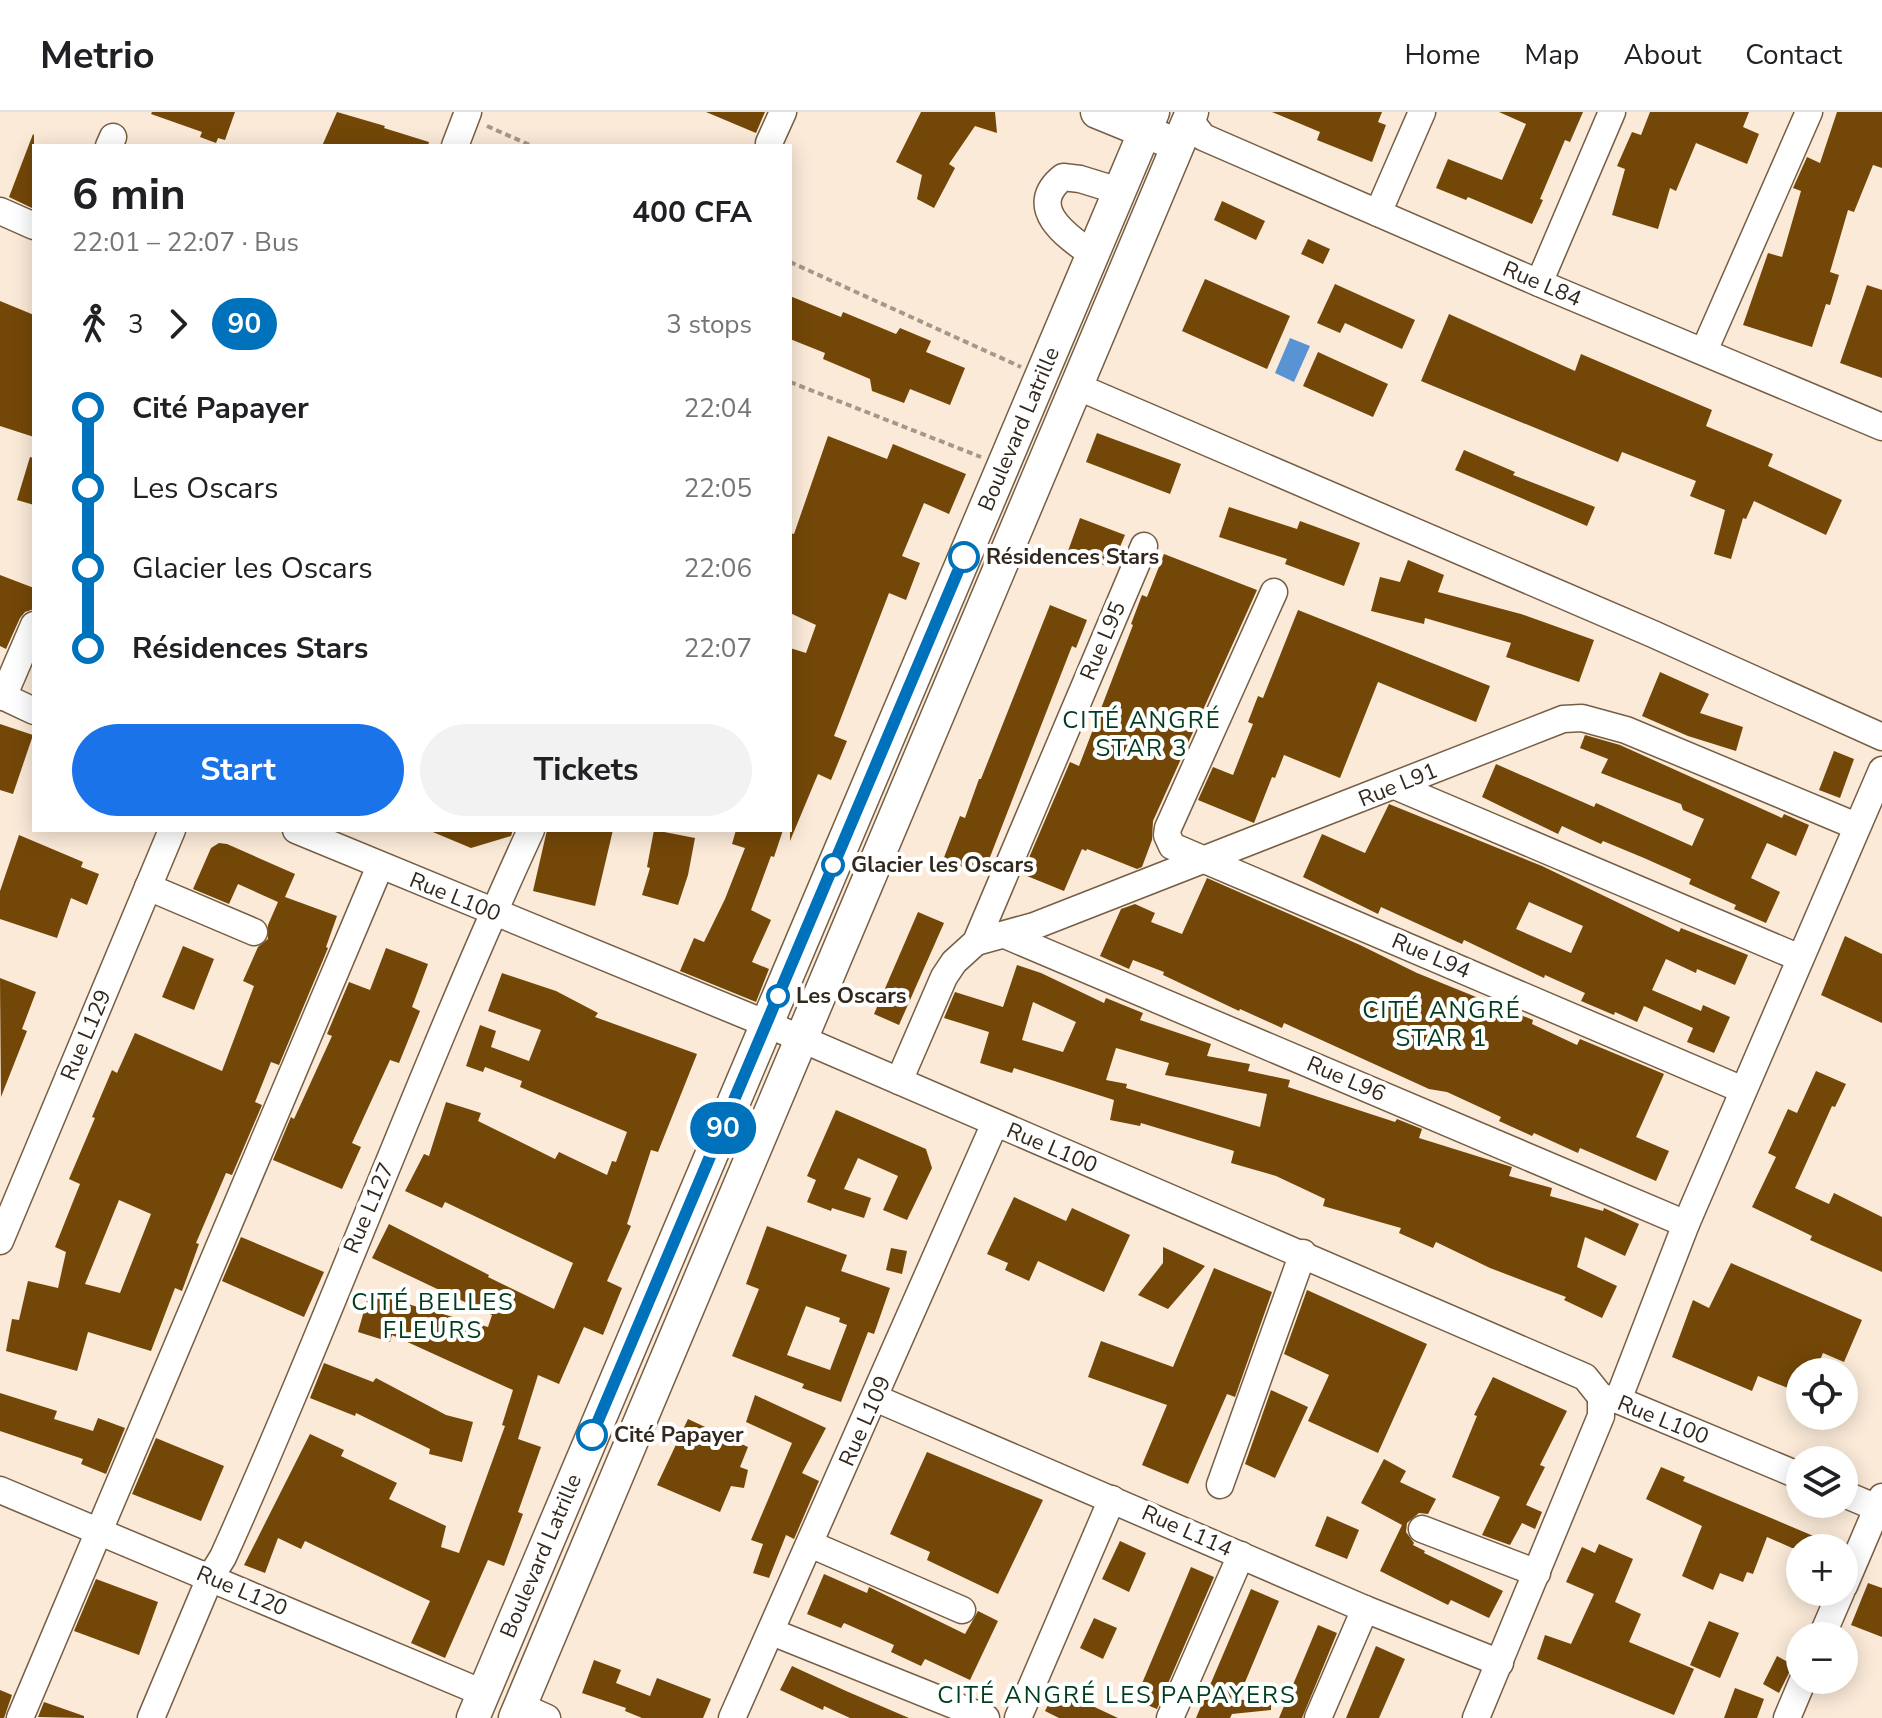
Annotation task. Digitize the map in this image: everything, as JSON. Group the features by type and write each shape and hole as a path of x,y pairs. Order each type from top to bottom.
{"main road":[{"name":"Rue L84","path":"1097,112 1149,122 1187,125"},
{"name":"Boulevard Latrille","path":"478,1706 1149,122"},
{"name":"Boulevard Latrille","path":"527,1714 800,1038 1187,125"}],"street":[{"path":"769,143 783,112"},
{"path":"1378,213 1422,112"},
{"path":"1539,283 1612,112"},
{"path":"1704,351 1809,112"},
{"path":"456,144 464,113"},
{"name":"Rue L84","path":"1187,125 1539,283 1882,427"},
{"path":"1092,254 1054,223 1047,206 1052,186 1063,177 1119,191"},
{"path":"0,211 32,225"},
{"path":"1076,386 1653,634 1882,737"},
{"name":"Rue L95","path":"899,1081 944,977 954,962 976,942 1144,546"},
{"name":"Rue L94","path":"1274,592 1168,828 1167,835 1172,846 1743,1090"},
{"path":"32,629 2,696 32,710"},
{"name":"Rue L91","path":"976,942 1005,935 1207,860 1563,719 1582,718 1626,730 1856,826"},
{"path":"1476,1718 1601,1416 1882,770"},
{"path":"1395,786 1800,958"},
{"name":"Rue L129","path":"0,1241 171,832"},
{"name":"Rue L100","path":"301,832 767,1024 1303,1253 1585,1377 1609,1398 1786,1470"},
{"name":"Rue L127","path":"151,1718 210,1578 223,1557 287,1415 371,1201 530,832"},
{"path":"20,1718 380,866"},
{"path":"148,887 254,932"},
{"name":"Rue L96","path":"1005,935 1686,1224"},
{"name":"Rue L109","path":"732,1718 816,1548 875,1398 995,1123"},
{"path":"1220,1485 1303,1253"},
{"name":"Rue L114","path":"875,1398 1107,1509 1241,1555 1361,1618 1500,1663"},
{"name":"Rue L120","path":"0,1490 210,1578 478,1706"},
{"path":"1858,1498 1880,1505 1858,1554"},
{"path":"1018,1718 1107,1509"},
{"path":"1422,1529 1537,1573"},
{"path":"816,1548 962,1610"},
{"path":"1170,1718 1241,1555"},
{"path":"1318,1718 1361,1618"},
{"path":"772,1632 986,1718"},
{"path":"1787,1718 1797,1694"}],"path":[{"path":"464,113 528,144"},
{"path":"792,263 1041,376"},
{"path":"792,383 1003,466"}],"water":[{"path":"1290,338 1310,346 1294,382 1275,373"}],"building":[{"path":"152,112 235,112 225,140 218,138 216,143 200,137 202,132"},
{"path":"337,112 429,142 428,144 323,144"},
{"path":"706,112 765,112 756,133"},
{"path":"921,112 995,112 997,133 975,126 949,164 955,168 934,208 917,199 922,175 896,162"},
{"path":"1272,112 1382,112 1378,122 1386,125 1372,162 1317,140 1320,132"},
{"path":"1499,112 1583,112 1570,142 1565,140 1532,224 1468,197 1466,200 1436,188 1448,159 1502,180 1526,124"},
{"path":"1650,112 1749,112 1743,127 1759,134 1747,164 1696,143 1676,191 1670,188 1658,229 1612,215 1625,169 1617,166 1632,132 1641,135"},
{"path":"1837,112 1882,112 1882,168 1873,165 1854,212 1848,210 1830,272 1839,275 1812,347 1743,325 1768,253 1782,257 1801,191 1793,188 1807,157 1820,163"},
{"path":"33,134 32,208 9,197"},
{"path":"1222,201 1265,221 1256,240 1214,220"},
{"path":"1308,239 1330,249 1323,264 1301,254"},
{"path":"1205,279 1290,316 1267,369 1182,331"},
{"path":"1335,284 1415,320 1402,349 1345,323 1340,333 1317,323"},
{"path":"1867,285 1882,290 1882,378 1840,363"},
{"path":"792,297 841,317 843,312 896,334 900,328 931,341 926,352 965,368 950,405 910,389 904,403 872,391 870,379 823,359 825,353 792,340"},
{"path":"0,301 32,314 32,436 0,426"},
{"path":"1449,314 1575,371 1581,354 1712,410 1706,426 1773,454 1768,466 1842,500 1826,535 1754,501 1746,519 1743,518 1731,559 1714,554 1725,510 1690,496 1696,481 1622,452 1618,462 1421,381"},
{"path":"1318,352 1388,384 1373,417 1303,386"},
{"path":"1097,433 1181,464 1170,494 1086,462"},
{"path":"828,436 887,459 893,444 966,474 949,514 924,503 902,556 920,563 906,600 889,593 834,736 847,741 831,780 818,774 790,841 792,649 806,653 816,625 792,614 794,534"},
{"path":"1464,450 1515,472 1513,475 1595,507 1587,526 1455,470"},
{"path":"30,457 32,458 32,504 17,500"},
{"path":"1229,507 1297,529 1300,521 1360,543 1344,586 1285,564 1287,559 1219,537"},
{"path":"1080,518 1125,535 1111,568 1068,551"},
{"path":"1164,554 1257,590 1153,821 1152,840 1142,867 1137,869 1082,849 1064,891 1022,874 1070,762 1079,766 1142,595 1147,597"},
{"path":"1408,560 1444,575 1438,592 1521,614 1594,640 1579,682 1506,657 1511,643 1425,618 1424,624 1371,611 1380,577 1400,582"},
{"path":"0,575 32,587 32,610 20,618 6,649 0,646"},
{"path":"1050,605 1087,620 1076,648 1072,646 983,875 943,860 960,816 965,818"},
{"path":"1298,610 1490,686 1476,722 1378,682 1340,778 1284,755 1254,823 1198,800 1213,767 1233,775 1253,724 1248,722 1258,696 1263,698"},
{"path":"1660,672 1709,694 1700,713 1743,727 1736,751 1688,736 1642,716"},
{"path":"0,724 32,735 32,738 13,794 0,790"},
{"path":"1585,735 1620,745 1782,818 1784,814 1809,825 1796,856 1767,843 1751,878 1780,892 1766,923 1734,909 1736,905 1689,884 1691,879 1644,858 1603,841 1601,844 1562,826 1558,834 1482,797 1496,764 1594,807 1596,803 1692,846 1704,819 1683,810 1681,804 1601,773 1608,759 1580,748"},
{"path":"1834,751 1854,759 1840,798 1819,790"},
{"path":"1389,804 1542,866 1679,932 1681,928 1748,955 1735,985 1697,969 1696,973 1666,959 1652,990 1701,1011 1703,1005 1730,1017 1714,1053 1687,1042 1693,1028 1644,1006 1637,1022 1615,1012 1614,1015 1581,1001 1585,993 1545,975 1544,978 1464,940 1462,944 1381,907 1378,914 1303,877 1322,834 1365,853","holes":["1529,902 1583,926 1571,953 1516,929"]},
{"path":"433,832 512,832 511,836 471,848"},
{"path":"547,832 613,832 595,906 533,891"},
{"path":"654,832 695,838 678,905 642,895 650,868 647,867"},
{"path":"735,832 782,832 751,910 771,920 752,962 769,969 756,1002 680,971 694,938 704,942 725,899 745,848 732,844"},
{"path":"19,835 83,862 81,867 99,874 87,905 71,898 57,938 0,919 0,891"},
{"path":"219,843 227,844 295,874 285,897 337,916 328,948 279,1065 271,1062 255,1102 262,1105 232,1175 226,1173 196,1243 199,1244 182,1291 175,1288 151,1351 88,1332 77,1371 6,1351 12,1319 19,1320 28,1281 58,1288 66,1252 55,1247 80,1184 69,1179 112,1070 117,1073 135,1033 222,1071 254,986 243,981 258,947 268,939 268,925 278,902 238,884 229,904 193,889 211,848","holes":["119,1200 151,1214 120,1293 85,1284"]},
{"path":"1207,878 1417,973 1533,1020 1532,1024 1577,1045 1580,1039 1664,1074 1636,1137 1669,1151 1656,1181 1580,1148 1578,1153 1534,1133 1532,1136 1499,1121 1501,1117 1447,1092 1429,1089 1284,1023 1282,1028 1239,1011 1163,975 1164,972 1133,960 1129,969 1100,956 1121,909 1135,904 1155,913 1151,922 1182,934"},
{"path":"918,912 944,923 899,1025 874,1014"},
{"path":"1845,936 1882,954 1882,1023 1821,995"},
{"path":"183,946 214,959 194,1010 162,997"},
{"path":"386,948 428,964 412,1007 420,1011 399,1063 390,1060 352,1143 361,1147 342,1189 273,1160 332,1036 327,1034 349,982 370,990"},
{"path":"1017,965 1041,973 1104,1003 1106,998 1143,1013 1140,1020 1211,1044 1207,1056 1250,1064 1248,1071 1290,1080 1288,1087 1395,1122 1397,1119 1422,1129 1419,1138 1512,1167 1509,1176 1552,1188 1550,1196 1603,1211 1604,1208 1639,1224 1625,1256 1585,1237 1577,1267 1617,1286 1602,1318 1564,1300 1566,1297 1490,1268 1436,1242 1433,1248 1399,1233 1401,1228 1323,1206 1325,1199 1276,1176 1231,1163 1234,1151 1141,1123 1140,1126 1110,1120 1114,1100 1014,1068 1012,1073 980,1063 989,1032 944,1018 955,992 1003,1007","holes":["1033,1002 1076,1022 1063,1052 1022,1040","1116,1048 1169,1063 1165,1075 1267,1094 1260,1127 1106,1080"]},
{"path":"502,973 556,991 598,1013 595,1017 697,1054 658,1152 651,1150 627,1224 631,1226 607,1281 622,1288 603,1335 584,1327 559,1384 538,1375 518,1439 541,1447 518,1512 523,1514 504,1566 488,1560 445,1658 411,1643 430,1601 305,1541 301,1549 278,1538 265,1573 244,1565 310,1434 344,1450 341,1456 397,1483 389,1499 446,1526 441,1547 459,1553 505,1426 502,1425 513,1390 392,1335 390,1342 358,1332 369,1293 488,1327 492,1315 372,1258 389,1224 554,1309 573,1263 445,1202 442,1208 405,1191 424,1154 429,1156 446,1102 481,1113 478,1121 555,1159 559,1152 607,1175 612,1161 616,1162 627,1132 520,1087 522,1081 485,1067 483,1072 466,1066 480,1025 496,1031 491,1047 529,1061 541,1030 488,1011"},
{"path":"0,978 36,992 22,1029 27,1031 1,1097"},
{"path":"1816,1071 1846,1084 1835,1107 1832,1106 1795,1188 1829,1204 1834,1193 1882,1217 1882,1272 1810,1240 1812,1236 1752,1207 1776,1157 1768,1153 1788,1109 1797,1113"},
{"path":"836,1110 926,1149 932,1168 907,1220 883,1210 898,1176 858,1158 844,1189 871,1198 864,1218 807,1202 816,1180 807,1176"},
{"path":"1014,1197 1066,1221 1072,1208 1130,1235 1104,1292 1038,1261 1029,1281 1005,1270 1008,1263 987,1254"},
{"path":"767,1226 847,1255 841,1271 890,1288 874,1334 868,1332 841,1402 732,1356 759,1289 746,1284","holes":["806,1306 840,1318 839,1322 847,1325 830,1370 787,1355"]},
{"path":"241,1237 324,1272 304,1317 222,1281"},
{"path":"1163,1247 1205,1266 1168,1309 1138,1295 1163,1263"},
{"path":"891,1248 907,1251 902,1274 886,1270"},
{"path":"1731,1263 1862,1320 1846,1358 1823,1353 1821,1358 1786,1358 1786,1387 1758,1376 1752,1391 1672,1357 1693,1300 1709,1308"},
{"path":"1214,1268 1272,1292 1235,1397 1227,1394 1188,1484 1142,1465 1167,1405 1088,1377 1101,1341 1173,1367"},
{"path":"1307,1290 1427,1344 1378,1453 1308,1421 1329,1375 1284,1354"},
{"path":"324,1363 373,1382 376,1378 446,1415 473,1422 462,1462 429,1454 430,1449 356,1413 355,1416 310,1398"},
{"path":"1493,1377 1567,1411 1540,1465 1545,1467 1526,1505 1542,1512 1535,1529 1522,1523 1510,1545 1482,1535 1500,1497 1452,1477 1477,1416 1474,1415"},
{"path":"1271,1390 1308,1407 1275,1478 1245,1464"},
{"path":"0,1393 57,1411 54,1419 93,1431 98,1418 125,1428 106,1474 81,1464 83,1459 0,1431"},
{"path":"755,1395 826,1428 802,1473 819,1481 794,1539 786,1535 769,1578 753,1573 763,1544 751,1540 792,1443 746,1422"},
{"path":"688,1419 748,1447 740,1467 748,1470 744,1488 731,1486 720,1512 657,1485"},
{"path":"156,1438 224,1466 201,1521 132,1494"},
{"path":"927,1452 1043,1500 998,1594 927,1560 930,1552 890,1534"},
{"path":"1384,1459 1406,1471 1400,1482 1436,1499 1428,1514 1419,1513 1407,1523 1406,1532 1413,1545 1503,1591 1489,1618 1451,1600 1448,1605 1380,1571 1402,1525 1361,1503"},
{"path":"1661,1467 1685,1477 1683,1481 1809,1534 1786,1534 1786,1545 1767,1537 1753,1574 1747,1572 1743,1582 1720,1573 1713,1590 1682,1576 1702,1526 1646,1499"},
{"path":"1327,1516 1359,1530 1347,1559 1315,1546"},
{"path":"1120,1541 1146,1553 1129,1592 1102,1579"},
{"path":"1599,1544 1633,1559 1615,1602 1641,1614 1629,1642 1694,1669 1674,1715 1537,1659 1545,1635 1571,1644 1594,1594 1566,1582 1582,1547 1595,1553"},
{"path":"1191,1567 1214,1577 1157,1709 1135,1700"},
{"path":"824,1574 867,1593 869,1587 965,1634 978,1611 998,1621 970,1680 925,1659 921,1666 891,1652 894,1645 844,1623 841,1628 807,1614"},
{"path":"96,1579 158,1602 139,1655 74,1631"},
{"path":"1868,1583 1882,1588 1882,1637 1858,1628 1858,1622 1852,1622"},
{"path":"1251,1589 1279,1601 1238,1699 1271,1705 1271,1710 1232,1714 1230,1718 1196,1718"},
{"path":"1094,1618 1117,1628 1103,1659 1080,1648"},
{"path":"1709,1621 1739,1633 1720,1678 1690,1665"},
{"path":"1318,1625 1337,1633 1302,1718 1279,1718"},
{"path":"1376,1646 1405,1659 1379,1718 1346,1718"},
{"path":"1777,1656 1786,1661 1786,1679 1779,1693 1763,1684"},
{"path":"594,1660 621,1670 616,1683 650,1696 657,1678 711,1699 703,1718 642,1718 625,1711 626,1708 582,1693"},
{"path":"792,1666 909,1718 850,1718 824,1706 823,1710 780,1690"},
{"path":"1735,1688 1764,1699 1757,1718 1724,1718"},
{"path":"1056,1689 1118,1718 1059,1718 1045,1711"},
{"path":"0,1690 12,1695 4,1718 0,1718"},
{"path":"44,1702 84,1716 84,1718 38,1717"}],"bus line":[{"name":"90","path":"592,1435 964,557"}],"place":[{"name":"Résidences Stars","path":"964,557"},
{"name":"Glacier les Oscars","path":"833,865"},
{"name":"Les Oscars","path":"778,996"},
{"name":"Cité Papayer","path":"592,1435"}],"district":[{"name":"CITÉ ANGRÉ STAR 3","path":"1142,734"},
{"name":"CITÉ ANGRÉ STAR 1","path":"1442,1024"},
{"name":"CITÉ BELLES FLEURS","path":"433,1316"},
{"name":"CITÉ ANGRÉ LES PAPAYERS","path":"1117,1695"}]}
